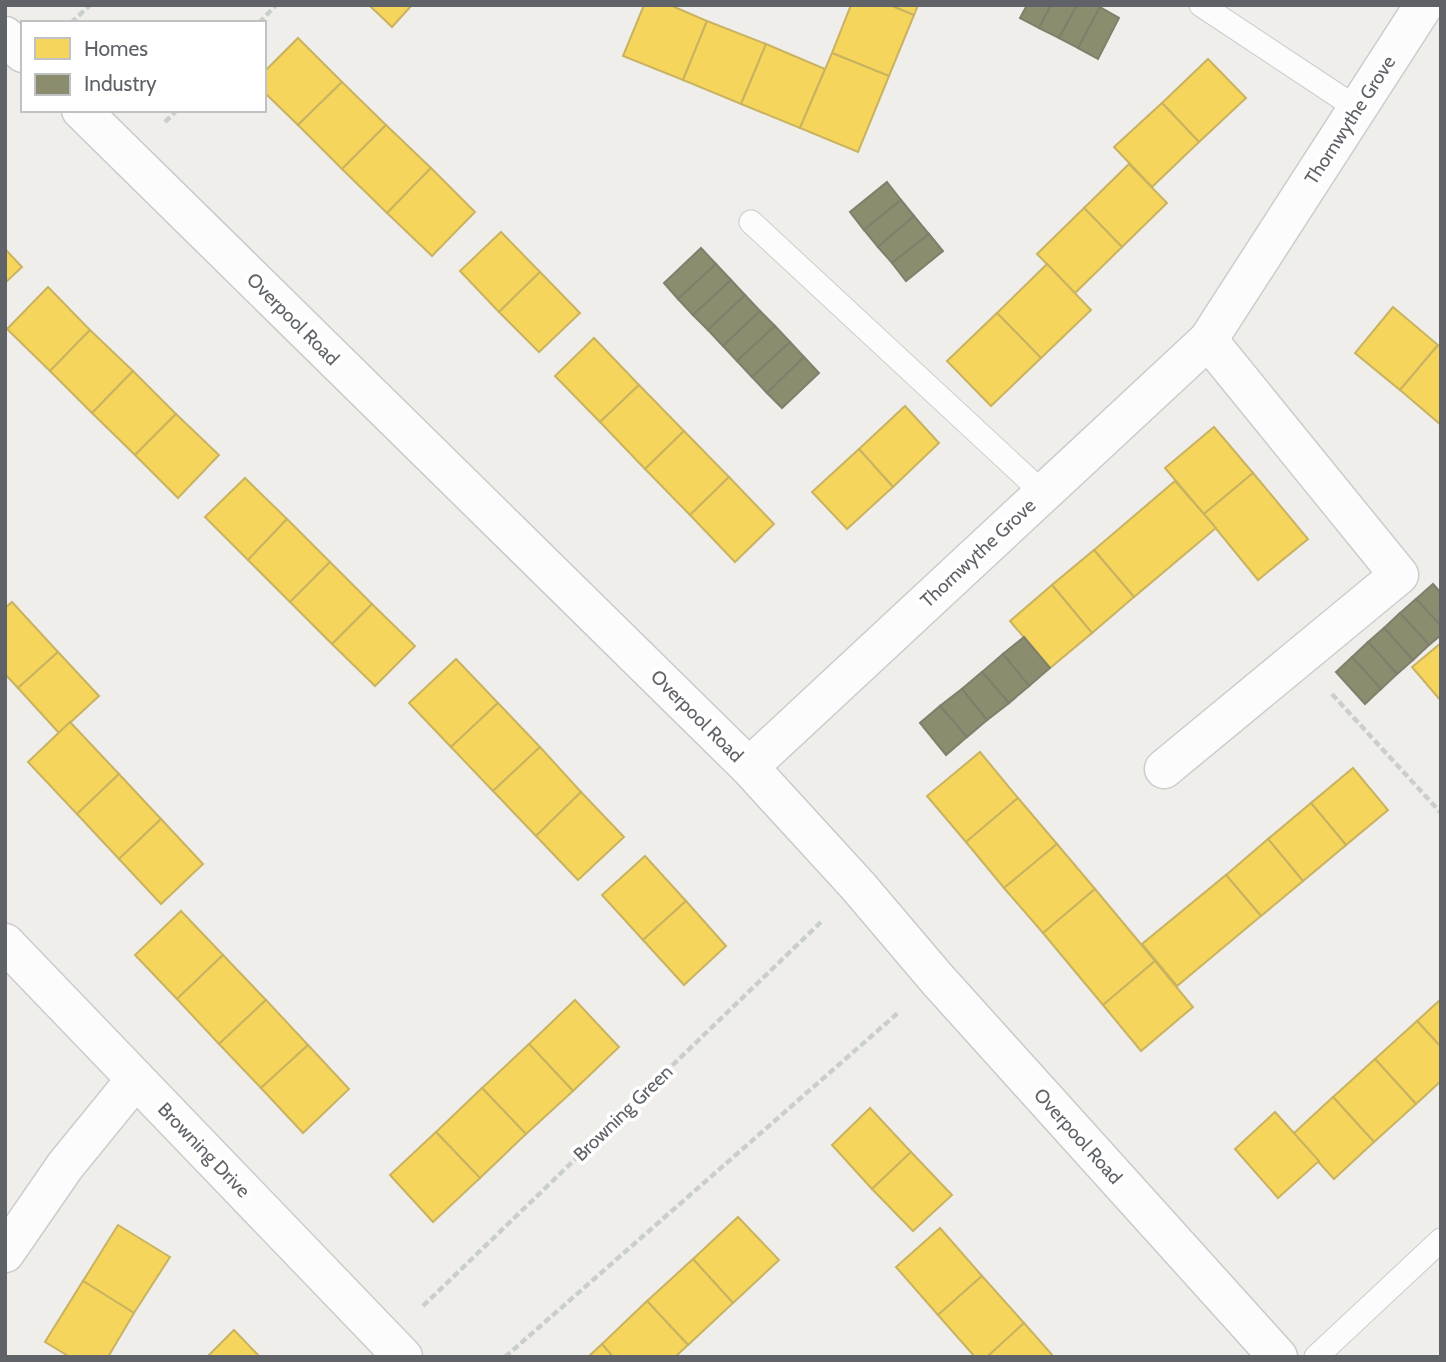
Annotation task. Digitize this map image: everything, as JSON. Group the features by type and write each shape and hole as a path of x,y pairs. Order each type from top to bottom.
{"street":[{"name":"Thornwythe Grove","path":"749,767 1208,340 1424,5"},
{"path":"5,36 21,51"},
{"name":"Overpool Road","path":"83,112 749,767 1278,1357"},
{"path":"1164,769 1399,575 1208,340"},
{"name":"Browning Drive","path":"5,943 396,1350"},
{"path":"5,1253 65,1166 135,1080"}],"lane":[{"path":"1201,5 1358,109"},
{"path":"751,222 1043,493"},
{"path":"1316,1357 1441,1240"}],"path":[{"path":"73,21 90,5"},
{"path":"261,21 276,5"},
{"path":"1298,658 1441,813"},
{"name":"Browning Green","path":"396,1350 417,1312 858,886"},
{"path":"505,1357 937,979"}],"building: Homes":[{"path":"369,5 412,5 392,27"},
{"path":"644,5 670,5 707,21 683,80 623,56"},
{"path":"851,5 890,5 914,15 889,76 832,53"},
{"path":"890,5 918,5 914,15"},
{"path":"707,21 766,44 741,104 683,80"},
{"path":"298,38 342,82 298,125 266,94 266,70"},
{"path":"766,44 825,69 800,128 741,104"},
{"path":"832,53 889,76 858,152 800,128"},
{"path":"1208,59 1246,98 1199,142 1162,103"},
{"path":"342,82 386,125 342,169 298,125"},
{"path":"1162,103 1199,142 1152,187 1114,147"},
{"path":"386,125 431,168 387,213 342,169"},
{"path":"1129,164 1167,203 1122,247 1084,208"},
{"path":"431,168 475,212 432,256 387,213"},
{"path":"1084,208 1122,247 1075,293 1037,254"},
{"path":"501,232 540,272 499,312 460,271"},
{"path":"5,249 22,267 5,283"},
{"path":"1047,264 1091,310 1041,358 997,313"},
{"path":"540,272 580,313 539,352 499,312"},
{"path":"48,287 90,330 50,371 7,329"},
{"path":"1393,307 1438,345 1400,390 1355,353"},
{"path":"997,313 1041,358 991,406 947,361"},
{"path":"90,330 133,371 92,413 50,371"},
{"path":"594,338 639,385 600,422 555,376"},
{"path":"1438,345 1441,347 1441,425 1400,390"},
{"path":"133,371 176,414 135,455 92,413"},
{"path":"639,385 684,431 645,469 600,422"},
{"path":"905,406 939,443 893,487 859,449"},
{"path":"176,414 219,455 178,498 135,455"},
{"path":"1214,427 1253,473 1204,514 1165,468"},
{"path":"684,431 729,477 690,515 645,469"},
{"path":"859,449 893,487 847,529 812,492"},
{"path":"1253,473 1308,539 1258,580 1204,514"},
{"path":"729,477 774,524 735,562 690,515"},
{"path":"245,478 287,519 248,560 205,517"},
{"path":"1175,481 1216,528 1134,597 1094,550"},
{"path":"287,519 330,562 290,602 248,560"},
{"path":"1094,550 1134,597 1092,633 1052,585"},
{"path":"330,562 372,604 332,644 290,602"},
{"path":"1052,585 1092,633 1050,668 1010,621"},
{"path":"12,602 58,652 18,688 5,674 5,608"},
{"path":"372,604 415,646 375,686 332,644"},
{"path":"1441,643 1441,701 1412,667"},
{"path":"58,652 99,696 59,733 18,688"},
{"path":"456,659 498,703 451,747 409,703"},
{"path":"498,703 540,747 493,791 451,747"},
{"path":"70,722 119,774 77,814 28,762"},
{"path":"540,747 581,792 536,836 493,791"},
{"path":"980,752 1018,798 966,842 927,796"},
{"path":"1353,768 1388,810 1346,845 1311,803"},
{"path":"119,774 161,819 119,859 77,814"},
{"path":"581,792 624,837 578,880 536,836"},
{"path":"1018,798 1057,844 1004,888 966,842"},
{"path":"1311,803 1346,845 1303,881 1268,839"},
{"path":"161,819 203,864 161,904 119,859"},
{"path":"1268,839 1303,881 1261,916 1226,875"},
{"path":"1057,844 1095,889 1043,933 1004,888"},
{"path":"645,856 686,901 643,940 602,895"},
{"path":"1226,875 1261,916 1177,986 1142,944"},
{"path":"1095,889 1155,961 1103,1005 1043,933"},
{"path":"686,901 726,946 684,985 643,940"},
{"path":"181,911 223,955 177,999 135,955"},
{"path":"223,955 266,1000 219,1044 177,999"},
{"path":"1155,961 1193,1007 1141,1051 1103,1005"},
{"path":"1441,999 1441,1047 1417,1021"},
{"path":"266,1000 308,1045 261,1088 219,1044"},
{"path":"575,1000 619,1047 573,1091 529,1044"},
{"path":"1417,1021 1441,1047 1441,1081 1416,1104 1375,1059"},
{"path":"529,1044 573,1091 526,1134 482,1088"},
{"path":"308,1045 349,1089 303,1133 261,1088"},
{"path":"1375,1059 1416,1104 1374,1142 1333,1097"},
{"path":"482,1088 526,1134 480,1178 436,1132"},
{"path":"1333,1097 1374,1142 1334,1179 1293,1134"},
{"path":"870,1108 911,1152 872,1189 832,1145"},
{"path":"1275,1112 1319,1161 1278,1198 1235,1149"},
{"path":"436,1132 480,1178 433,1222 390,1175"},
{"path":"911,1152 952,1195 913,1231 872,1189"},
{"path":"738,1217 779,1260 733,1303 693,1259"},
{"path":"118,1225 170,1257 134,1313 83,1281"},
{"path":"940,1228 982,1276 938,1315 896,1267"},
{"path":"693,1259 733,1303 688,1345 647,1301"},
{"path":"982,1276 1024,1323 987,1357 975,1357 938,1315"},
{"path":"83,1281 134,1313 108,1357 70,1357 45,1342"},
{"path":"647,1301 688,1345 675,1357 613,1357 602,1344"},
{"path":"1024,1323 1054,1357 987,1357"},
{"path":"234,1330 260,1357 207,1357"},
{"path":"602,1344 613,1357 588,1357"}],"building: Industry":[{"path":"1027,5 1051,5 1039,28 1020,18"},
{"path":"1051,5 1077,5 1059,38 1039,28"},
{"path":"1077,5 1100,7 1078,48 1059,38"},
{"path":"1100,7 1119,18 1098,59 1078,48"},
{"path":"887,182 901,200 864,230 850,212"},
{"path":"901,200 914,216 878,247 864,230"},
{"path":"914,216 929,234 892,263 878,247"},
{"path":"929,234 943,251 906,281 892,263"},
{"path":"701,248 716,264 678,299 664,283"},
{"path":"716,264 731,280 693,315 678,299"},
{"path":"731,280 745,295 708,330 693,315"},
{"path":"745,295 760,311 723,346 708,330"},
{"path":"760,311 775,326 737,361 723,346"},
{"path":"775,326 790,342 752,377 737,361"},
{"path":"790,342 804,357 767,393 752,377"},
{"path":"804,357 819,373 782,408 767,393"},
{"path":"1433,584 1441,593 1441,626 1416,599"},
{"path":"1416,599 1441,626 1441,635 1429,645 1400,613"},
{"path":"1400,613 1429,645 1413,660 1384,628"},
{"path":"1384,628 1413,660 1397,674 1368,642"},
{"path":"1024,637 1050,668 1029,686 1003,654"},
{"path":"1368,642 1397,674 1381,689 1352,657"},
{"path":"1003,654 1029,686 1009,703 982,672"},
{"path":"1352,657 1381,689 1365,704 1336,672"},
{"path":"982,672 1009,703 987,720 962,689"},
{"path":"962,689 987,720 967,737 940,706"},
{"path":"940,706 967,737 946,755 920,723"}]}
